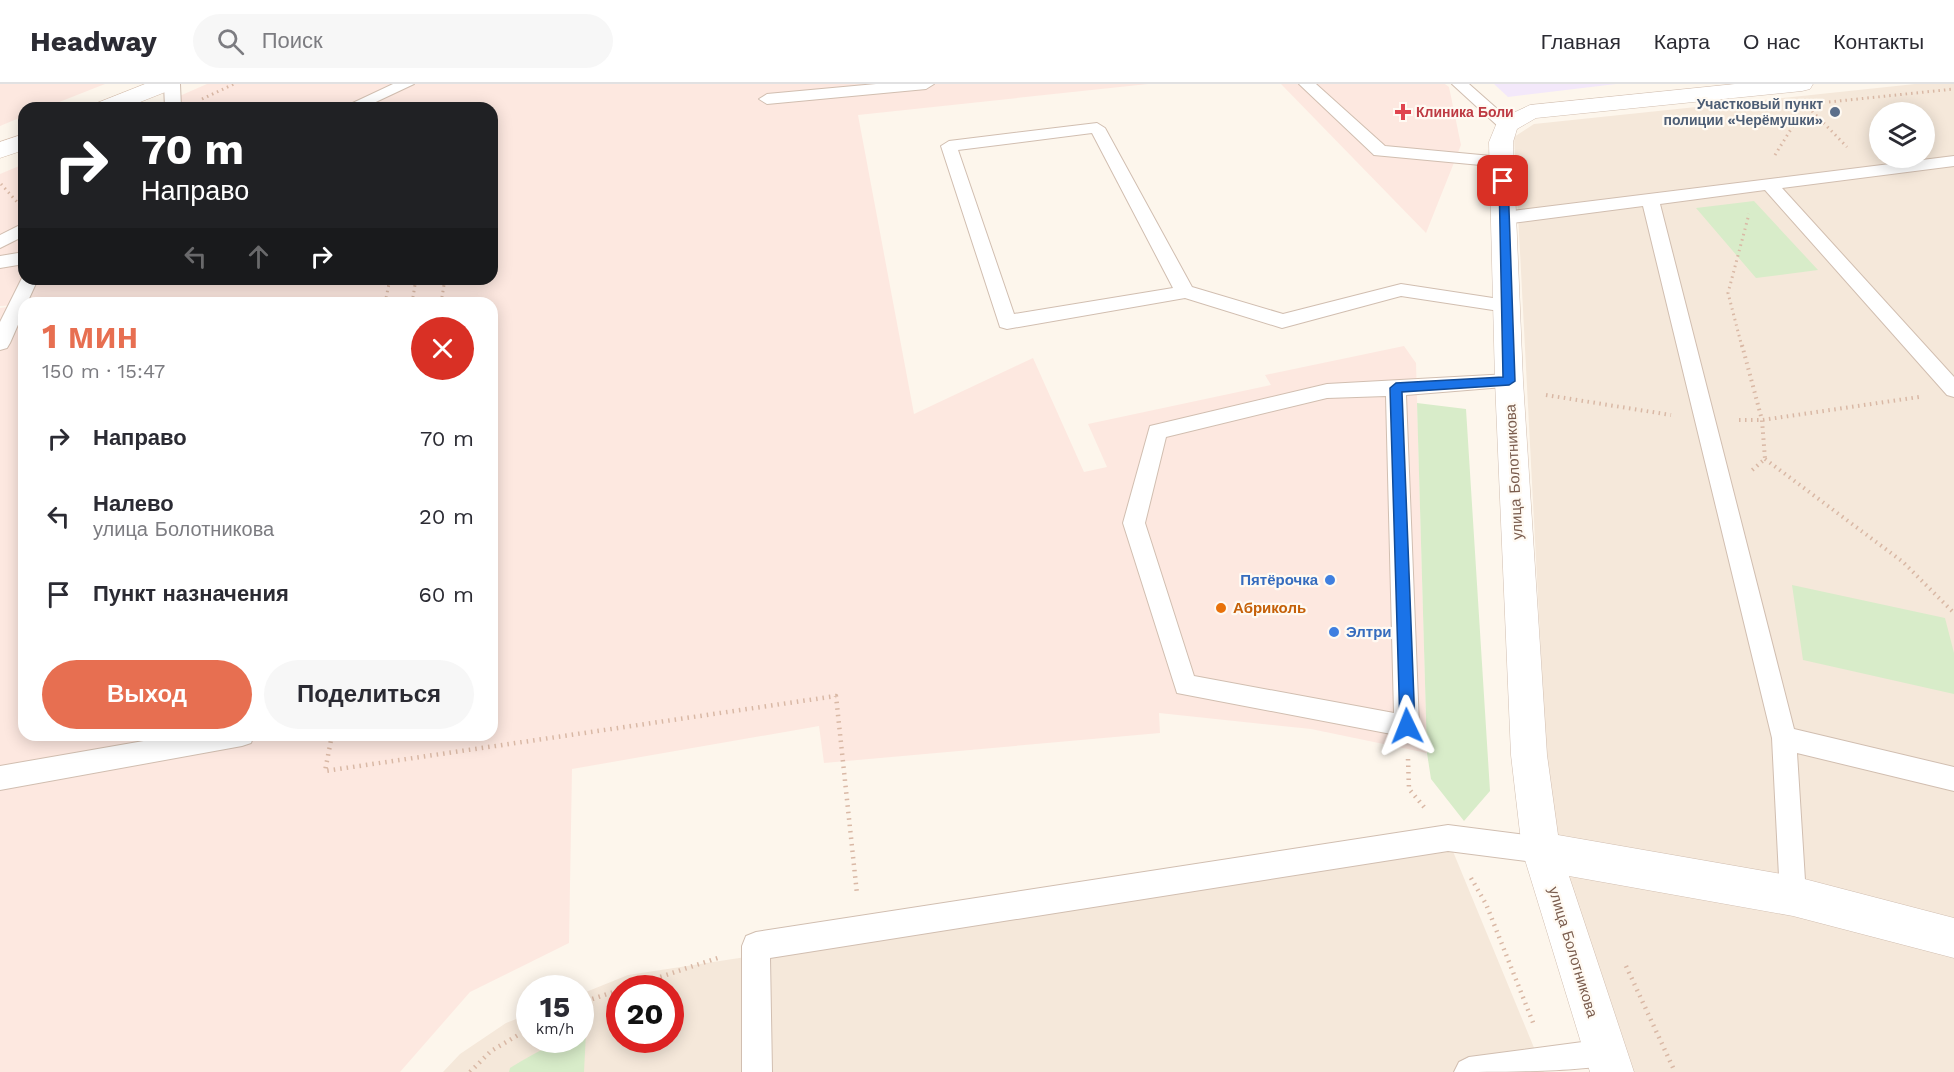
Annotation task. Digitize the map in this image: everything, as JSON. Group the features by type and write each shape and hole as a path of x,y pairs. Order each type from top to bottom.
{"street":[{"path":"120,102 165,84"},
{"path":"1506,125 1530,112 1803,84"},
{"name":"улица Болотникова","path":"1506,125 1501,142 1506,306 1529,754 1541,850 1608,1063"},
{"path":"0,151 18,144"},
{"path":"1541,850 1577,859 1793,896 1953,941"}],"lane":[{"path":"171,84 172,102"},
{"path":"364,102 406,84"},
{"path":"767,99 926,84"},
{"path":"1307,84 1380,151 1502,162"},
{"path":"1460,84 1506,125"},
{"path":"1185,292 1097,128 948,146 1007,322 1185,292 1233,304 1282,321 1401,290 1506,306"},
{"path":"1504,218 1954,161"},
{"path":"1763,185 1954,390"},
{"path":"1650,200 1784,738 1793,896"},
{"path":"0,242 18,232"},
{"path":"0,262 18,259"},
{"path":"0,343 18,303"},
{"path":"1396,388 1407,726 1185,685 1134,523 1157,431 1328,391 1509,381"},
{"path":"1784,738 1954,779"},
{"path":"0,778 208,741"},
{"path":"758,1072 756,946 1448,838 1541,850"},
{"path":"1469,1072 1548,1061 1608,1063"}],"path":[{"path":"197,102 234,84"},
{"path":"1817,103 1953,89"},
{"path":"1870,171 1806,104 1763,185 1728,293 1762,420 1765,459 1903,562 1954,613"},
{"path":"1,184 18,203"},
{"path":"1542,395 1705,420 1762,420 1920,397"},
{"path":"1723,494 1765,459"},
{"path":"331,741 325,771 836,696 861,930"},
{"path":"1448,838 1486,904 1548,1061"},
{"path":"594,997 756,946"},
{"path":"1625,964 1675,1072"},
{"path":"470,1072 491,1051 516,1036"}],"shaded area":[{"path":"0,84 105,84 59,102 18,102 18,118 0,126"},
{"path":"207,84 1148,84 858,115 914,414 1033,358 1084,472 1107,467 1088,424 1271,385 1265,375 1404,346 1416,363 1427,753 1311,729 1159,713 1160,733 824,763 819,726 572,769 569,943 470,992 400,1072 0,1072 0,308 18,305 18,741 498,741 498,297 18,297 18,305 0,306 0,174 18,166 18,285 498,285 498,102 166,102"},
{"path":"1281,84 1445,84 1449,87 1461,145 1426,233"},
{"path":"1494,84 1616,84 1508,97"},
{"path":"1915,84 1954,84 1954,1072 1629,1072 1550,828 1514,137 1534,124"},
{"path":"1452,849 1544,1072 443,1072 460,1054 506,1023 516,1019 516,1053 594,1053 594,989 606,984 606,1053 684,1053 684,975 628,975"}],"green space":[{"path":"1754,201 1818,270 1756,278 1696,208"},
{"path":"1417,403 1466,409 1490,791 1464,821 1431,779 1427,753"},
{"path":"1792,585 1945,618 1954,653 1954,694 1803,660"},
{"path":"535,1053 585,1053 584,1072 509,1072 510,1068"}],"place":[{"name":"Клиника Боли","path":"1403,112"},
{"name":"Участковый пункт полиции «Черёмушки»","path":"1835,112"},
{"name":"Пятёрочка","path":"1330,580"},
{"name":"Абриколь","path":"1221,608"},
{"name":"Элтри","path":"1334,632"}],"route":[{"path":"1407,726 1396,388 1509,381 1503,181"}]}
